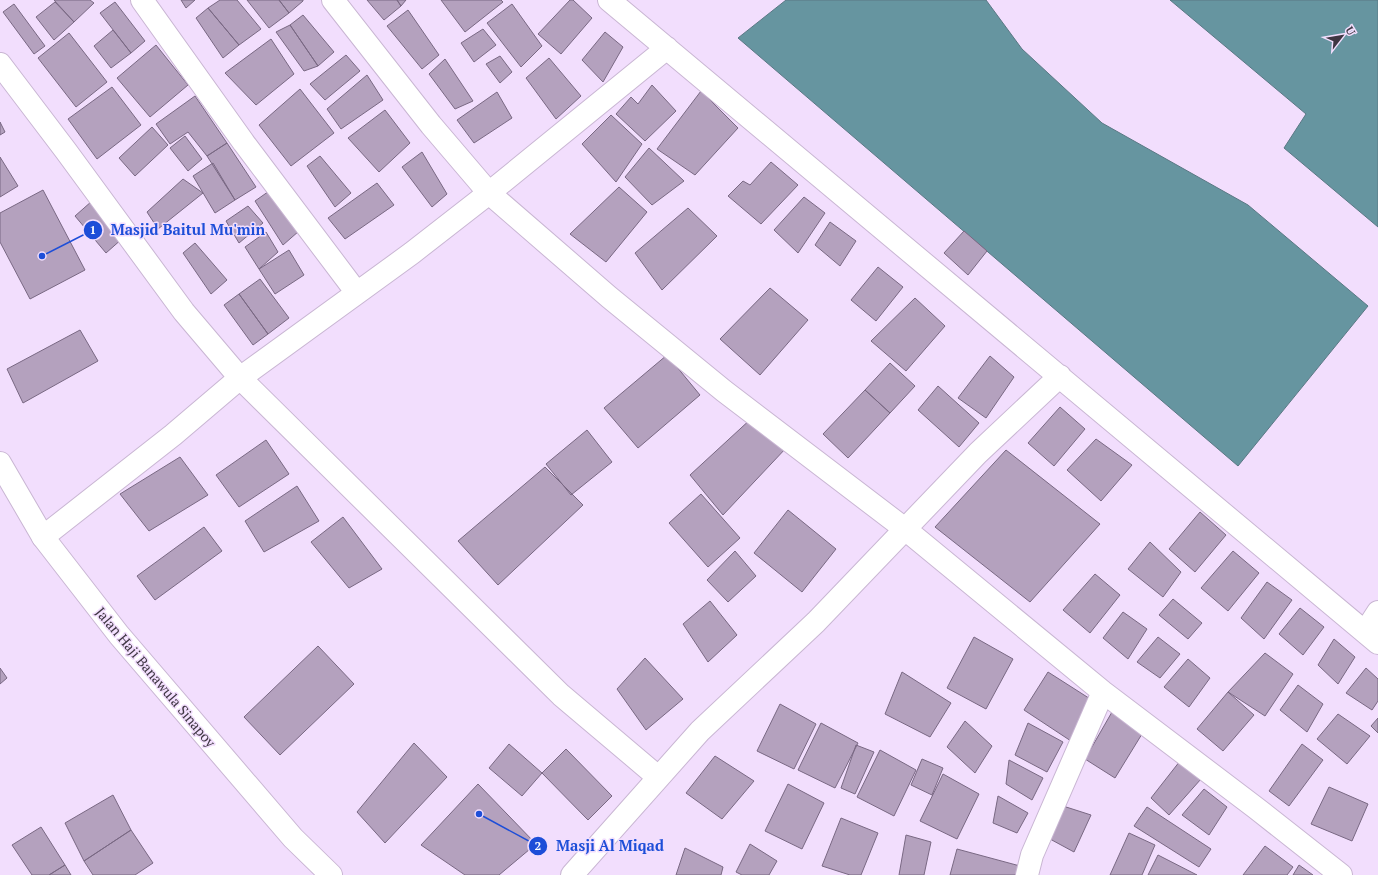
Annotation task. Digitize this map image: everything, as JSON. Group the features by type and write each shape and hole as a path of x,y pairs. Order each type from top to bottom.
{"main road":[{"path":"142,0 236,131 357,293"},
{"path":"333,0 431,125 489,193 609,297 718,386 905,530 1103,692 1250,803 1341,875"},
{"path":"609,0 1371,637 1378,612"},
{"path":"43,537 173,435 240,378 357,293 489,193 667,48"},
{"path":"0,64 184,312 240,378 561,696 658,778"},
{"path":"572,875 700,731 816,622 978,453 1060,376"},
{"name":"Jalan Haji Banawula Sinapoy","path":"0,463 43,537 120,634 293,838 331,875"},
{"path":"1027,875 1032,854 1103,692"}],"shaded area":[{"path":"786,0 986,0 1022,49 1102,123 1248,205 1368,306 1238,466 738,38"},
{"path":"1170,0 1378,0 1378,227 1284,148 1306,114"}],"building":[{"path":"54,0 90,0 94,3 74,22"},
{"path":"181,0 195,0 186,8"},
{"path":"220,0 237,0 261,29 239,45 208,8"},
{"path":"247,0 279,0 289,13 269,28"},
{"path":"279,0 303,0 303,1 289,13"},
{"path":"367,0 397,0 401,6 384,20"},
{"path":"397,0 406,0 401,6"},
{"path":"441,0 501,0 503,2 465,32"},
{"path":"570,0 573,0 592,18 561,54 538,34"},
{"path":"55,2 74,22 54,40 36,17"},
{"path":"115,2 145,41 131,53 100,13"},
{"path":"14,4 45,46 34,54 3,12"},
{"path":"512,4 542,46 521,67 487,23"},
{"path":"208,8 239,45 223,58 196,18"},
{"path":"408,10 439,55 422,69 387,26"},
{"path":"303,15 334,52 318,66 290,25"},
{"path":"290,25 318,66 304,71 276,32"},
{"path":"483,29 496,45 474,62 461,43"},
{"path":"113,30 131,53 111,68 94,46"},
{"path":"605,32 623,47 603,82 582,60"},
{"path":"69,33 107,82 76,107 38,58"},
{"path":"271,39 294,74 256,105 225,73"},
{"path":"156,45 188,85 150,117 117,78"},
{"path":"346,55 360,71 325,100 310,84"},
{"path":"500,56 512,72 500,83 486,64"},
{"path":"549,58 581,96 556,119 526,78"},
{"path":"445,59 473,101 455,109 429,74"},
{"path":"367,75 383,100 341,129 327,109"},
{"path":"652,85 676,111 645,141 616,114 631,97 638,104"},
{"path":"112,87 141,125 97,159 68,119"},
{"path":"300,89 334,133 291,166 259,125"},
{"path":"701,91 738,128 695,175 657,149"},
{"path":"497,92 512,118 474,143 457,120"},
{"path":"195,96 227,143 207,156 188,132 170,144 156,124"},
{"path":"385,110 410,143 379,172 348,138"},
{"path":"611,115 642,144 616,182 582,144"},
{"path":"0,122 5,132 0,135"},
{"path":"152,127 168,145 135,176 119,158"},
{"path":"185,136 202,159 188,171 170,148"},
{"path":"227,143 256,187 235,200 207,156"},
{"path":"649,148 684,181 652,205 625,177"},
{"path":"422,152 447,194 432,207 402,167"},
{"path":"320,156 351,193 335,207 307,166"},
{"path":"0,157 18,186 0,197"},
{"path":"771,162 798,185 761,224 728,196 743,181 750,185"},
{"path":"213,163 235,200 215,213 193,176"},
{"path":"183,179 203,193 158,229 147,212"},
{"path":"377,183 394,205 345,239 328,218"},
{"path":"619,187 647,212 606,262 570,234"},
{"path":"272,189 299,231 283,245 255,201"},
{"path":"43,190 85,270 30,299 0,242 0,213"},
{"path":"804,197 825,213 798,253 774,230"},
{"path":"92,201 123,238 106,253 75,216"},
{"path":"248,206 263,223 239,243 226,221"},
{"path":"688,208 717,236 662,290 635,253"},
{"path":"830,222 856,241 840,266 815,245"},
{"path":"964,231 987,251 968,275 944,253"},
{"path":"266,232 278,252 259,269 245,247"},
{"path":"195,243 227,280 211,294 183,253"},
{"path":"289,250 304,275 275,294 259,269"},
{"path":"878,267 903,287 876,321 851,300"},
{"path":"260,279 289,318 268,334 239,294"},
{"path":"770,288 808,320 760,375 720,339"},
{"path":"239,294 268,334 253,345 224,305"},
{"path":"915,298 945,326 906,371 871,341"},
{"path":"80,330 98,361 23,403 7,369"},
{"path":"667,355 700,395 638,448 604,408"},
{"path":"990,356 1014,377 986,418 958,398"},
{"path":"890,363 915,386 890,413 865,390"},
{"path":"938,386 979,423 959,447 918,410"},
{"path":"865,390 890,413 848,458 823,434"},
{"path":"1060,407 1085,429 1054,466 1028,443"},
{"path":"753,417 787,447 723,515 690,475"},
{"path":"587,430 612,462 571,495 546,464"},
{"path":"1096,439 1132,465 1101,501 1067,470"},
{"path":"266,440 289,474 239,507 216,475"},
{"path":"1006,450 1100,524 1030,602 935,527"},
{"path":"180,457 208,495 149,531 120,494"},
{"path":"545,467 583,505 498,585 458,541"},
{"path":"297,486 319,521 264,552 245,521"},
{"path":"701,494 740,538 708,567 669,523"},
{"path":"788,510 836,549 802,592 754,553"},
{"path":"1200,512 1226,535 1195,572 1169,549"},
{"path":"343,517 382,569 349,588 311,542"},
{"path":"204,527 222,551 155,600 137,576"},
{"path":"1150,542 1181,572 1163,597 1128,569"},
{"path":"735,551 756,576 728,602 707,580"},
{"path":"1233,551 1259,573 1228,611 1201,588"},
{"path":"1095,574 1120,595 1090,633 1063,610"},
{"path":"1267,582 1292,600 1264,639 1241,618"},
{"path":"1173,599 1202,623 1188,639 1159,615"},
{"path":"710,601 737,635 708,662 683,624"},
{"path":"1300,608 1324,627 1303,655 1279,634"},
{"path":"1123,612 1147,629 1128,659 1103,638"},
{"path":"974,637 1013,659 986,709 947,688"},
{"path":"1158,637 1180,654 1160,678 1137,662"},
{"path":"1334,639 1355,657 1338,684 1318,665"},
{"path":"318,646 354,684 280,755 244,717"},
{"path":"1265,653 1293,674 1265,716 1228,692"},
{"path":"645,658 683,699 646,730 617,689"},
{"path":"1188,659 1210,678 1189,707 1164,687"},
{"path":"0,668 7,678 0,684"},
{"path":"1366,668 1378,679 1378,701 1372,710 1346,693"},
{"path":"902,672 951,703 930,737 885,714"},
{"path":"1048,672 1095,702 1071,741 1024,710"},
{"path":"1298,685 1323,704 1307,732 1280,710"},
{"path":"1228,692 1254,715 1223,751 1197,729"},
{"path":"780,704 816,724 794,769 757,751"},
{"path":"1112,712 1142,734 1115,778 1085,759"},
{"path":"1338,714 1370,736 1347,764 1317,739"},
{"path":"1378,718 1378,733 1371,726"},
{"path":"965,721 992,746 975,773 947,747"},
{"path":"821,723 858,743 835,788 798,770"},
{"path":"1028,723 1063,742 1047,772 1015,755"},
{"path":"414,743 447,777 385,843 357,812"},
{"path":"509,744 542,773 522,796 489,768"},
{"path":"1302,744 1323,760 1289,806 1269,791"},
{"path":"856,745 874,752 855,794 841,788"},
{"path":"566,749 612,796 588,820 542,773"},
{"path":"880,750 916,770 894,816 857,797"},
{"path":"715,756 754,781 722,819 686,793"},
{"path":"922,759 943,768 932,795 911,785"},
{"path":"1009,760 1043,778 1032,800 1006,784"},
{"path":"1180,761 1201,779 1169,815 1151,798"},
{"path":"943,774 979,794 957,839 920,821"},
{"path":"478,784 536,844 499,875 465,875 421,845"},
{"path":"788,784 824,803 802,849 765,831"},
{"path":"1329,787 1368,804 1352,841 1311,824"},
{"path":"1204,789 1227,807 1209,835 1182,815"},
{"path":"113,795 131,830 84,861 65,823"},
{"path":"998,796 1028,813 1017,833 993,823"},
{"path":"1063,806 1091,815 1074,852 1050,839"},
{"path":"1147,807 1211,849 1199,867 1134,826"},
{"path":"841,818 878,833 861,875 850,875 822,866"},
{"path":"41,827 65,865 49,875 32,875 12,845"},
{"path":"131,830 153,863 135,875 93,875 84,861"},
{"path":"1129,833 1155,845 1142,875 1110,875"},
{"path":"906,835 931,842 924,875 899,875"},
{"path":"750,844 777,861 769,875 742,875 736,872"},
{"path":"1265,846 1293,867 1287,875 1243,875"},
{"path":"685,848 723,867 721,875 676,875"},
{"path":"957,849 1020,866 1017,875 950,875"},
{"path":"1158,855 1197,875 1148,875"},
{"path":"65,865 71,875 49,875"},
{"path":"1299,865 1313,875 1293,875"}],"place":[{"name":"Masjid Baitul Mu'min","path":"42,256"},
{"name":"Masji Al Miqad","path":"479,814"}]}
